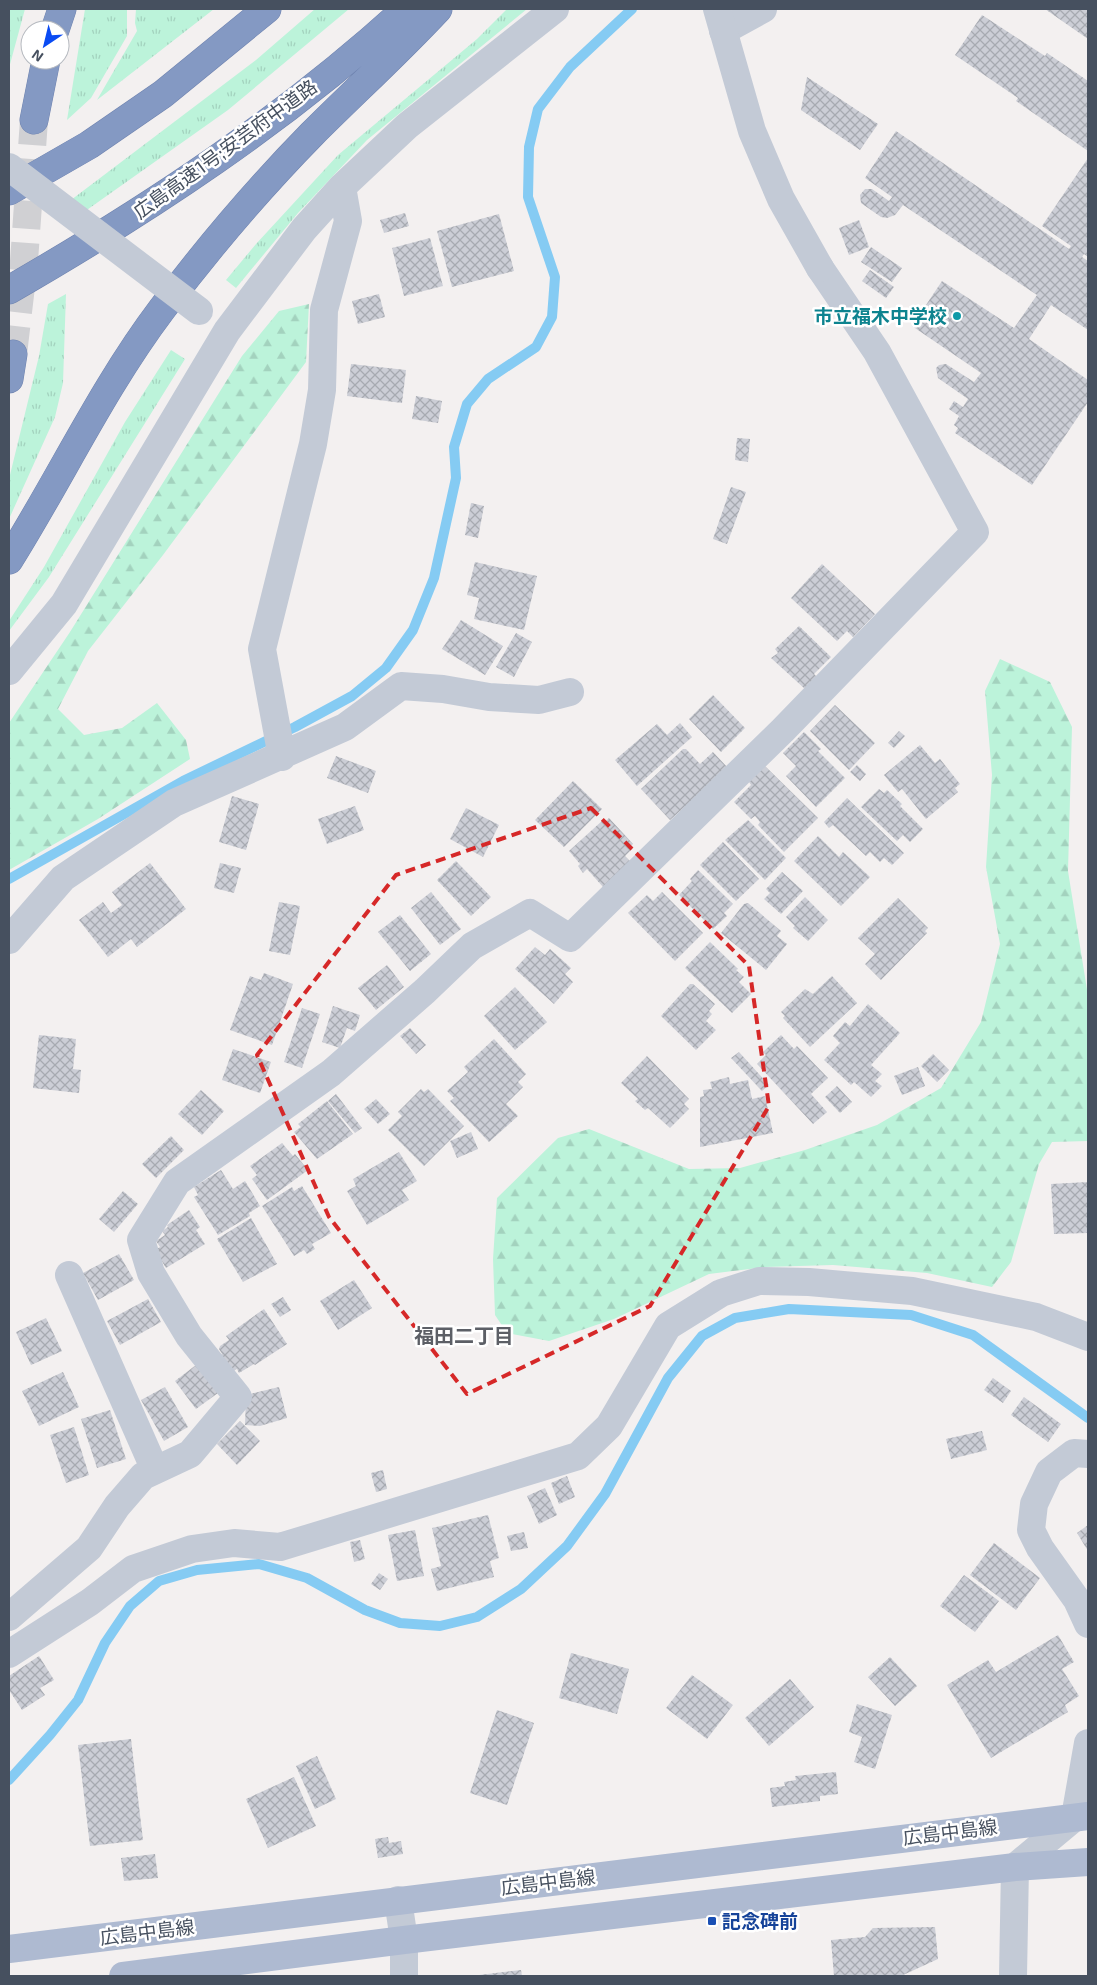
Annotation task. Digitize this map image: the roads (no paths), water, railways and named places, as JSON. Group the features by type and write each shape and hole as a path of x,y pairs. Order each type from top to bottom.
{"highway":[{"path":"9,191 90,145 163,94 267,9"},
{"name":"広島高速1号;安芸府中道路","path":"9,290 119,226 201,172 287,108 373,39 406,9"},
{"path":"9,560 43,506 125,361 167,302 207,252 311,136 438,9"},
{"path":"34,120 44,70"}],"main road":[{"name":"広島中島線","path":"9,1949 1082,1816"},
{"path":"124,1976 404,1940 1014,1867 1088,1862"}],"street":[{"path":"9,670 64,604 227,331 304,229 342,187 406,126 555,9"},
{"path":"9,1617 89,1548 117,1506 143,1476 190,1454 238,1397 189,1336 151,1273 141,1240 177,1182 331,1072 425,991 472,946 530,913 570,938 783,730 975,532 876,352 820,268 782,199 752,131 720,20 763,9"},
{"path":"9,167 227,331"},
{"path":"282,757 262,649 313,444 322,390 324,310 348,221 342,187"},
{"path":"9,940 63,878 174,803 282,757 345,727 401,686 443,689 489,697 539,700 570,692"},
{"path":"69,1275 154,1470"},
{"path":"9,1654 90,1602 133,1569 192,1549 234,1543 280,1547 578,1456 609,1426 668,1326 721,1292 759,1282 809,1282 912,1291 1036,1317 1088,1338"},
{"path":"1088,1454 1074,1454 1048,1472 1034,1504 1031,1530 1040,1548 1077,1600 1088,1624"},
{"path":"1014,1867 1082,1816 1088,1743"},
{"path":"1009,1825 1014,1867 1012,1976"},
{"path":"398,1900 404,1940 404,1976"}],"waterway":[{"path":"9,879 183,781 295,727 352,696 386,668 413,630 434,578 456,478 454,447 467,404 488,379 536,347 552,317 555,277 528,197 529,147 538,109 570,67 632,9"},
{"path":"9,1780 50,1735 78,1700 105,1643 130,1606 159,1581 197,1570 259,1564 307,1578 365,1610 400,1623 440,1626 477,1617 521,1589 567,1546 605,1494 668,1378 702,1336 735,1318 789,1309 911,1315 973,1335 1088,1418"}],"tunnel":[{"path":"13,354 24,261 34,120"}],"place":[{"name":"市立福木中学校","path":"957,316"},
{"name":"記念碑前","path":"712,1921"}],"district":[{"name":"福田二丁目","path":"464,1336"}]}
